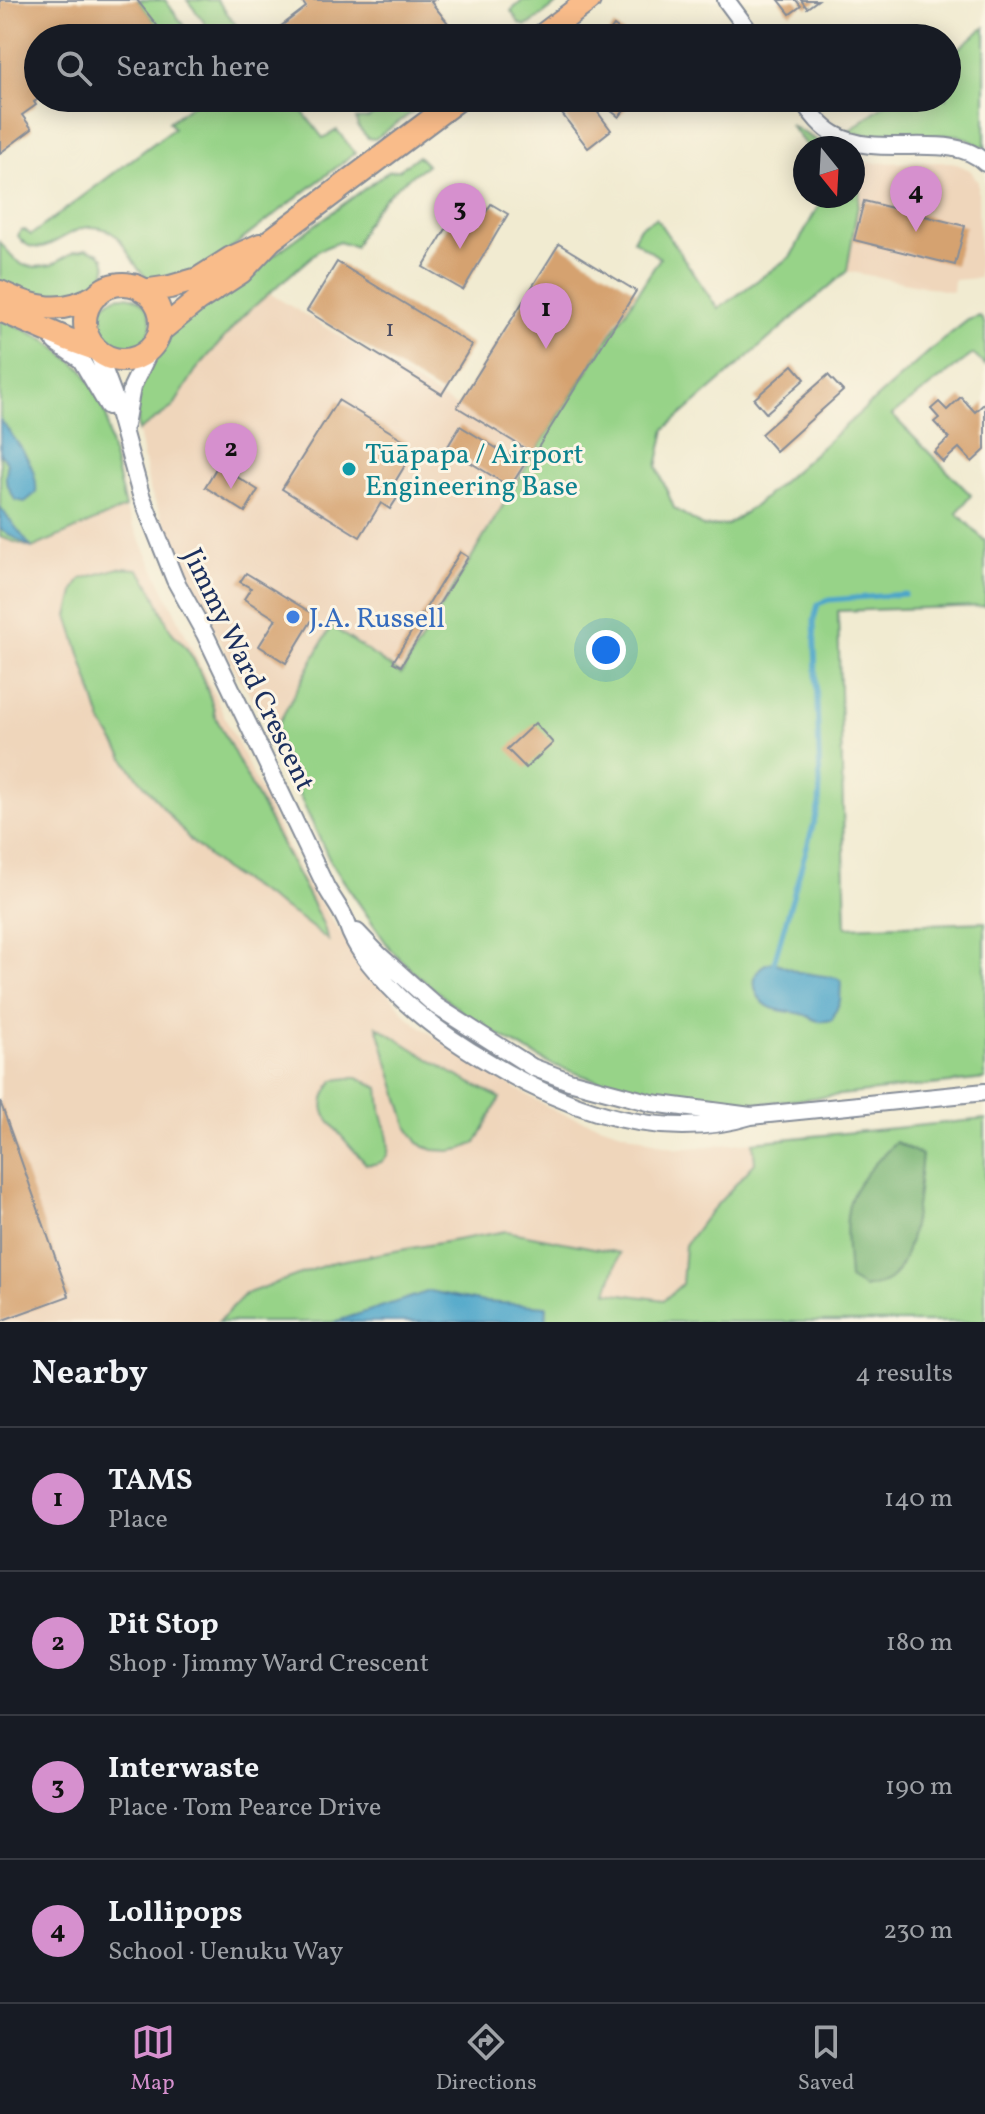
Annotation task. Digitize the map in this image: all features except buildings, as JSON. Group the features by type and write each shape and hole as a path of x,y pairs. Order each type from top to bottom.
{"main road":[{"path":"557,24 589,0"},
{"path":"0,311 96,349 106,356 130,360 141,355 198,300 241,272 271,240 441,112"},
{"path":"143,291 198,279 231,258 271,240"},
{"path":"0,292 29,304 53,308 74,305 107,288 131,285 143,291 156,305 160,318 155,339"},
{"path":"96,349 88,339 85,315 97,295"}],"street":[{"path":"726,0 744,24"},
{"path":"812,112 823,126 851,142 963,149 985,163"},
{"path":"0,311 66,348 81,360 125,435"},
{"name":"Jimmy Ward Crescent","path":"125,435 132,387 155,339"},
{"name":"Jimmy Ward Crescent","path":"96,349 113,394 141,495 175,580 205,634 326,887 362,953 429,1024 527,1086 585,1110 640,1123 693,1127 751,1116 985,1092"},
{"name":"Jimmy Ward Crescent","path":"345,919 379,955 436,1006 532,1067 569,1081 652,1103 751,1116"}],"shaded area":[{"path":"952,162 970,170 978,181 979,278 954,280 953,292 847,271 857,208 865,208 865,163"},
{"path":"269,293 534,454 401,675 331,626 274,732 237,674 198,599 149,488 138,431 173,407 196,370 244,315"},
{"path":"125,508 300,874 350,946 410,1019 472,1063 557,1112 677,1149 753,1142 755,1163 685,1245 682,1284 664,1300 607,1292 619,1253 506,1231 334,1262 245,1294 218,1322 0,1322 0,537 33,548"}],"green space":[{"path":"137,0 165,0 183,24 156,24"},
{"path":"187,0 217,0 235,24 205,24"},
{"path":"523,0 562,0 530,24 519,23 511,11"},
{"path":"985,27 985,148 958,135 846,133 874,112 961,112 961,47"},
{"path":"182,112 303,112 323,138 337,130 355,153 204,269 151,280 136,266 120,241 104,229 82,228 44,247 35,248 18,236 21,230 31,235 174,128 169,122"},
{"path":"376,112 413,112 375,139 368,138 358,127 356,119 368,118"},
{"path":"790,125 809,136 799,136"},
{"path":"418,156 427,165 403,181 375,210 355,247 339,242 319,250 244,315 196,370 173,407 138,431 137,395 151,362 171,330 389,171 399,170"},
{"path":"817,208 857,208 847,271 665,429 657,467 674,508 704,527 727,525 756,505 968,320 980,316 985,325 985,365 973,354 892,415 971,495 957,513 985,541 985,606 838,611 846,927 985,922 985,1079 731,1107 629,1092 551,1064 473,1021 391,950 330,861 274,732 331,626 401,674 534,454 660,258 633,240 640,227 656,218 718,309 791,256"},
{"path":"0,242 23,265 36,267 51,265 86,249 99,253 106,267 104,278 93,291 50,302 0,284"},
{"path":"124,296 143,304 151,323 143,342 124,350 105,342 97,323 105,304"},
{"path":"0,318 46,340 83,370 107,417 125,508 32,548 0,537"},
{"path":"119,568 138,569 144,576 171,631 193,659 215,716 323,924 328,940 223,869 191,841 131,769 102,723 68,616 81,579"},
{"path":"377,1026 453,1074 500,1098 476,1143 450,1151 433,1150 418,1143 408,1128"},
{"path":"357,1077 379,1088 389,1147 384,1160 377,1164 366,1164 324,1111 325,1095 334,1080"},
{"path":"985,1119 985,1322 218,1322 245,1294 334,1262 506,1231 620,1253 607,1292 664,1300 682,1284 685,1245 755,1163 753,1142","holes":["439,1293 483,1302 537,1306 483,1309"]},
{"path":"896,1142 922,1155 910,1241 897,1272 888,1281 864,1288 849,1279 846,1237 849,1205 866,1174"}],"water":[{"path":"0,419 25,454 34,473 36,493 25,502 15,500 7,482 7,464 0,454"},
{"path":"0,507 32,548 0,529"},
{"path":"774,962 798,972 841,981 840,1001 832,1020 819,1021 773,1009 760,999 755,986 757,973 766,964"},
{"path":"430,1291 483,1302 547,1306 546,1322 334,1322"}],"waterway":[{"path":"774,962 819,805 814,620 818,604 829,600 905,594"}],"place":[{"name":"Lollipops","path":"916,232"},
{"name":"Interwaste","path":"460,249"},
{"name":"TAMS","path":"546,349"},
{"name":"Tūāpapa / Airport Engineering Base","path":"349,469"},
{"name":"Pit Stop","path":"231,489"},
{"name":"J.A. Russell","path":"293,617"}]}
